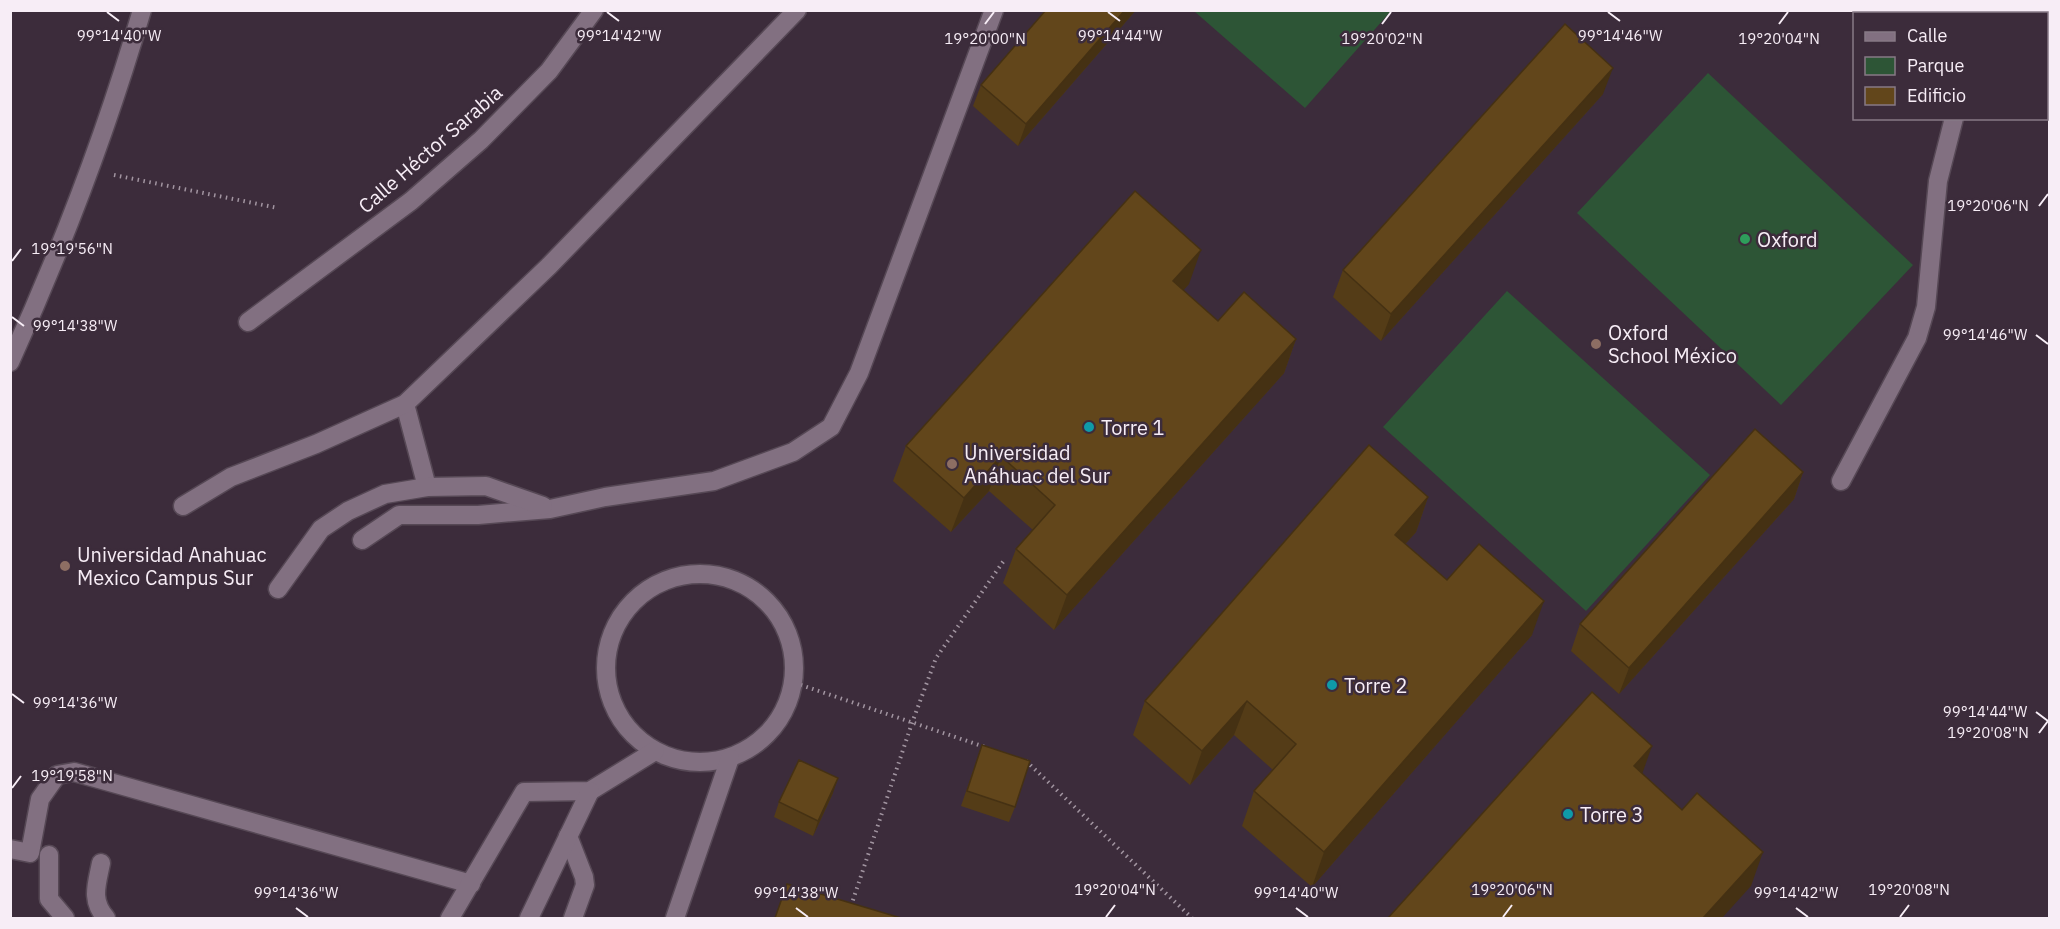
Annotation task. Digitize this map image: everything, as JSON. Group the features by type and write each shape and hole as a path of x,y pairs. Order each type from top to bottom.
{"street":[{"path":"10,362 32,314 89,170 125,70 142,10"},
{"name":"Calle Héctor Sarabia","path":"248,322 411,201 481,140 549,71 594,10"},
{"path":"183,506 231,477 316,444 405,404 549,266 797,10"},
{"path":"362,540 399,515 478,515 550,509 604,497 714,480 793,452 831,427 859,373 994,10"},
{"path":"1841,481 1917,338 1926,307 1938,181 1953,120"},
{"path":"405,404 427,487"},
{"path":"278,589 321,529 348,511 385,494 427,487 486,486 550,509"},
{"path":"478,515 486,486"},
{"path":"712,572 759,591 790,632 795,683 773,730 730,758 691,762 655,751 628,730 611,700 605,666 613,631 632,601 661,581 712,572"},
{"path":"450,918 524,792 590,791 655,751"},
{"path":"675,918 730,758"},
{"path":"10,849 30,853 40,799 57,775 74,772 471,884"},
{"path":"529,918 590,791"},
{"path":"568,836 585,885 573,918"},
{"path":"49,855 49,898 65,918"},
{"path":"101,862 95,897 100,911 106,918"}],"path":[{"path":"89,170 278,208"},
{"path":"850,910 936,658 1005,559"},
{"path":"795,683 996,750"},
{"path":"1016,757 1027,761 1192,918"}],"green space":[{"path":"1933,10 2049,11 2049,25 2048,28 2048,12 1932,12"},
{"path":"1194,11 1391,11 1305,108"},
{"name":"Oxford","path":"1708,73 1913,265 1781,405 1577,213"},
{"path":"1507,291 1710,475 1586,611 1383,427"}],"building":[{"path":"1046,10 1125,10 1026,124 981,85"},
{"path":"1565,24 1613,68 1391,314 1343,270"},
{"name":"Torre 1","path":"1135,191 1201,250 1173,281 1218,321 1244,292 1296,339 1067,595 1016,549 1055,505 1001,456 964,498 906,446"},
{"path":"1755,429 1803,472 1629,668 1580,624"},
{"name":"Torre 2","path":"1369,445 1428,497 1395,535 1447,580 1479,544 1544,601 1324,852 1254,791 1296,744 1247,701 1202,751 1145,701"},
{"name":"Torre 3","path":"1592,692 1652,746 1634,766 1682,810 1697,793 1763,852 1703,918 1388,918"},
{"path":"982,745 1030,761 1015,807 967,791"},
{"path":"799,760 838,778 818,821 779,802"},
{"path":"787,884 901,918 775,918"}],"place":[{"name":"Oxford","path":"1745,239"},
{"name":"Oxford School México","path":"1596,344"},
{"name":"Torre 1","path":"1089,427"},
{"name":"Universidad Anáhuac del Sur","path":"952,464"},
{"name":"Universidad Anahuac Mexico Campus Sur","path":"65,566"},
{"name":"Torre 2","path":"1332,685"},
{"name":"Torre 3","path":"1568,814"}]}
